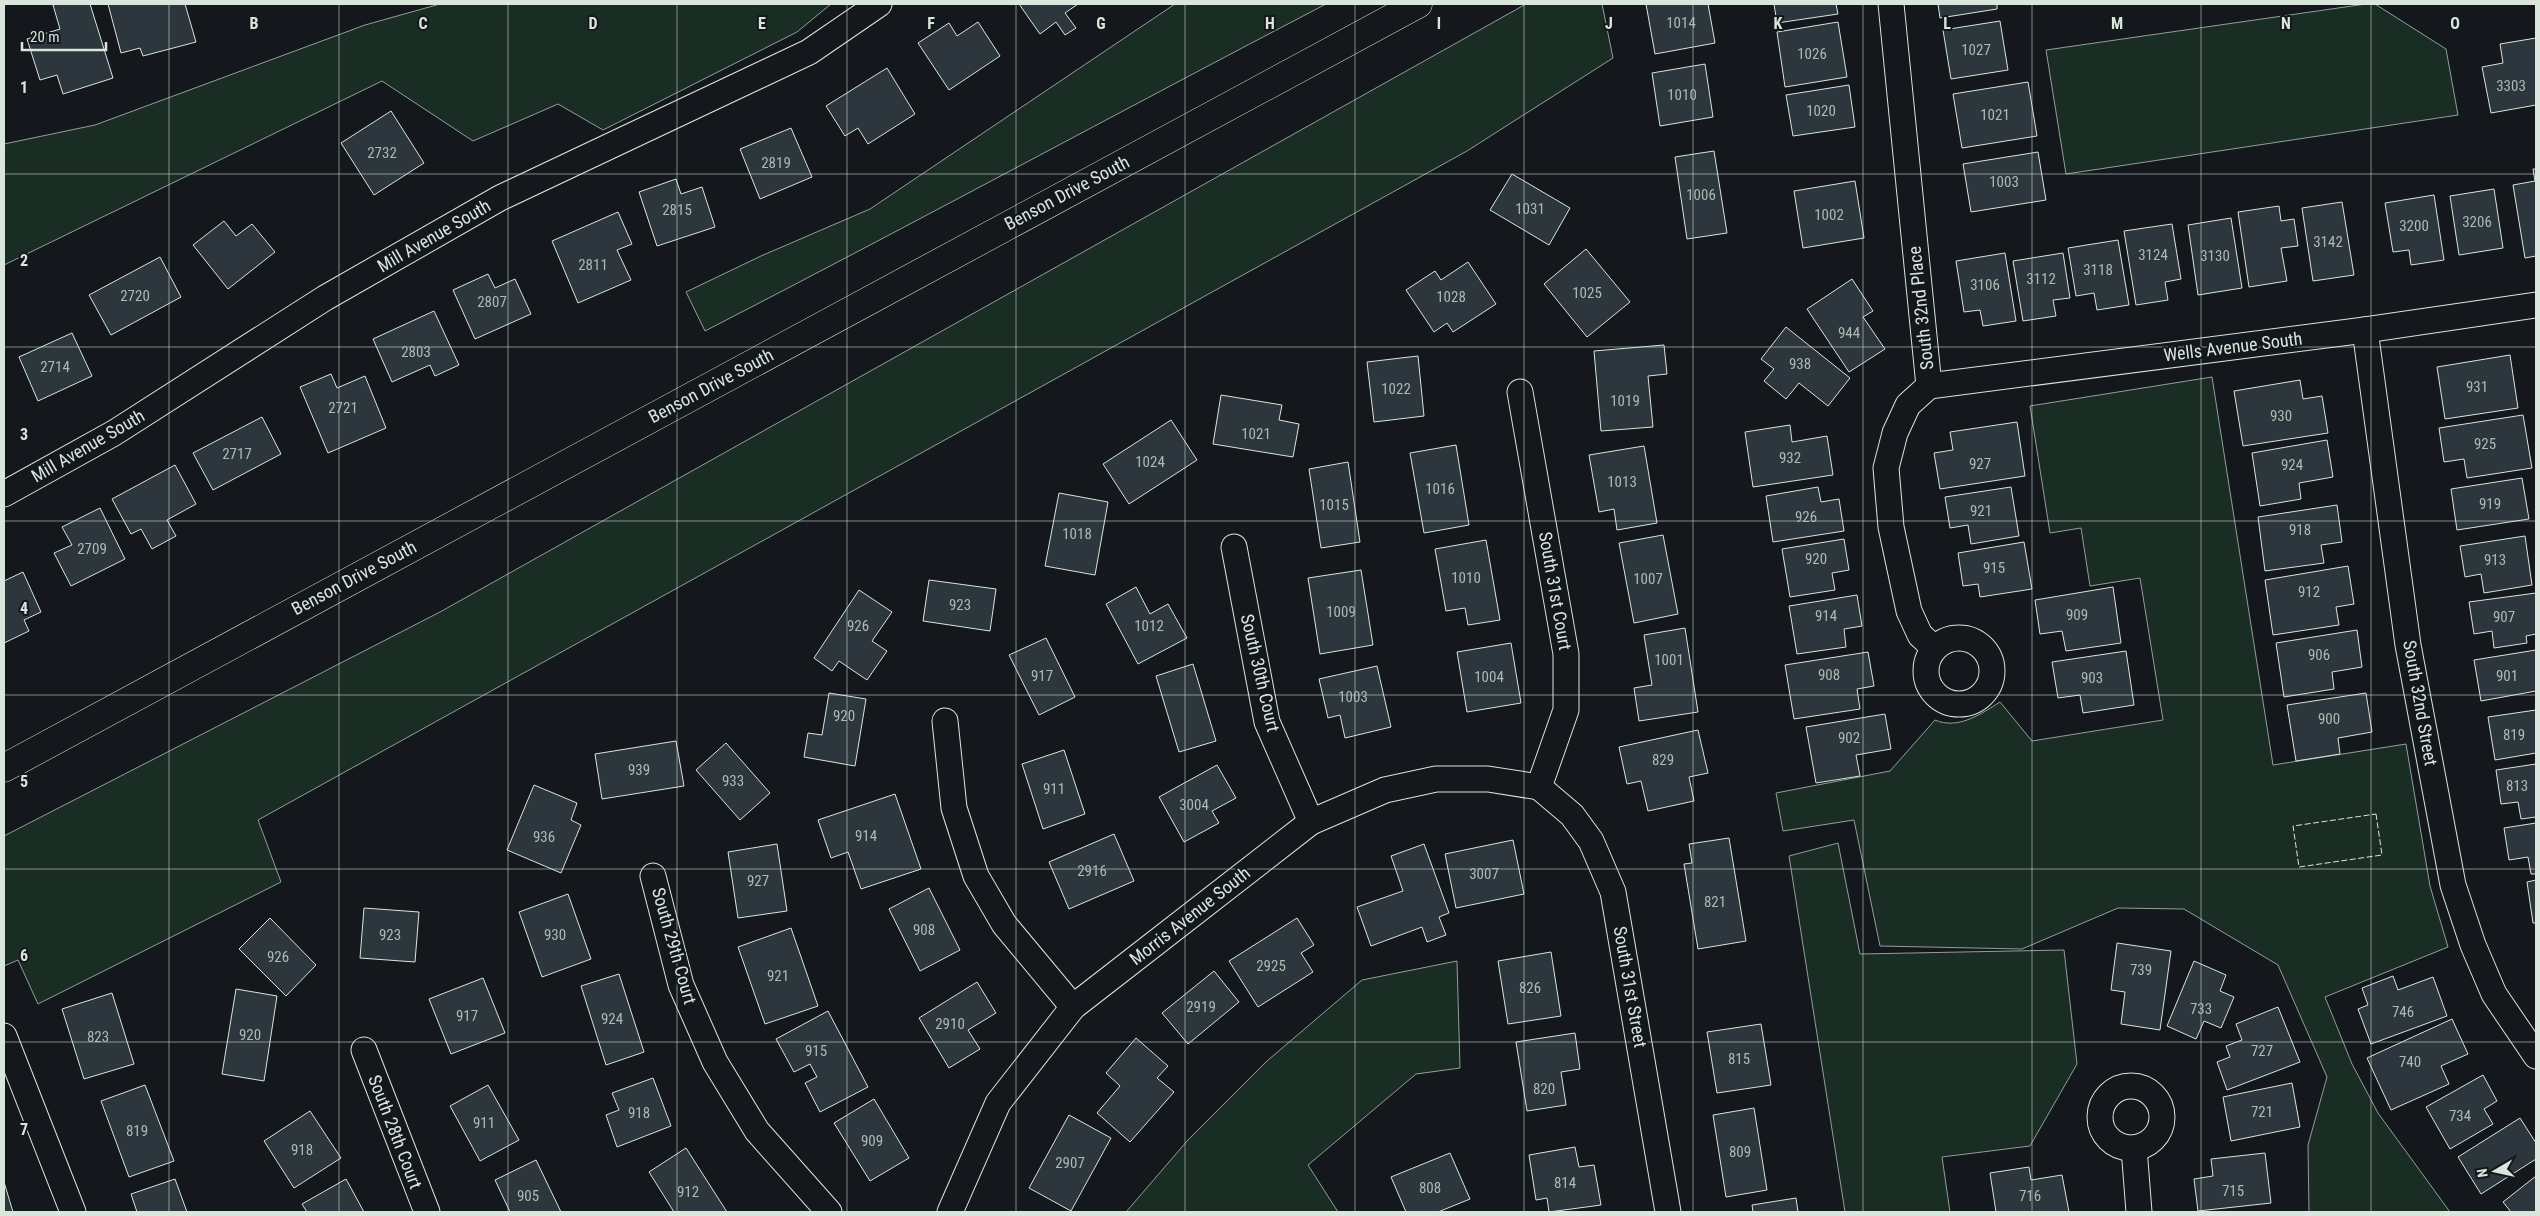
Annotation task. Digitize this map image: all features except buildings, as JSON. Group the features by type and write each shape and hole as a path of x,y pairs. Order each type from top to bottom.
{"main road":[{"name":"Benson Drive South","path":"4,768 1418,4"}],"street":[{"name":"Mill Avenue South","path":"4,494 114,433 325,298 500,198 808,52 879,4"},
{"name":"South 32nd Place","path":"1891,4 1929,386 1908,405 1896,433 1886,468 1892,527 1909,611 1920,635 1934,648"},
{"name":"Wells Avenue South","path":"1929,386 2365,330 2536,305"},
{"name":"South 32nd Street","path":"2365,330 2408,646 2454,885 2473,945 2494,994 2536,1056"},
{"name":"South 31st Court","path":"1520,392 1566,654 1566,710 1539,787"},
{"name":"South 30th Court","path":"1234,547 1267,722 1311,822"},
{"path":"945,721 954,808 976,876 1004,924 1073,1007"},
{"name":"Morris Avenue South","path":"950,1212 998,1103 1073,1007 1311,822 1385,790 1436,779 1488,779 1539,787"},
{"name":"South 31st Street","path":"1539,787 1572,815 1591,841 1613,892 1668,1212"},
{"name":"South 29th Court","path":"653,876 681,985 715,1062 758,1131 828,1212"},
{"path":"4,1036 73,1212"},
{"name":"South 28th Court","path":"364,1050 427,1212"},
{"path":"2134,1148 2139,1212"}],"green space":[{"path":"440,4 831,4 797,32 603,130 558,104 473,141 382,81 4,265 4,144 95,125 365,25"},
{"path":"1175,4 1326,4 705,331 686,292 761,256 870,209"},
{"path":"1526,4 1602,4 1613,58 1467,151 258,820 281,882 38,1004 18,960 4,966 4,836 440,612"},
{"path":"2375,4 2446,49 2458,115 2066,174 2046,50"},
{"path":"2212,377 2273,765 2406,744 2430,886 2448,947 2325,997 2352,1064 2378,1113 2450,1212 2309,1212 2308,1145 2327,1077 2278,965 2184,909 2118,908 2022,949 1880,946 1854,820 1783,831 1776,793 1890,771 1935,720 1944,723 1961,722 1977,716 2000,702 2032,741 2163,720 2140,578 2090,586 2081,528 2050,533 2030,406"},
{"path":"1838,843 1860,954 2064,950 2077,1064 2030,1146 1942,1157 1950,1212 1845,1212 1789,856"},
{"path":"1457,961 1460,1068 1416,1074 1308,1165 1338,1212 1126,1212 1188,1140 1267,1061 1362,980"}],"fence":[{"path":"2376,814 2382,855 2299,867 2293,826 2376,814"}]}
